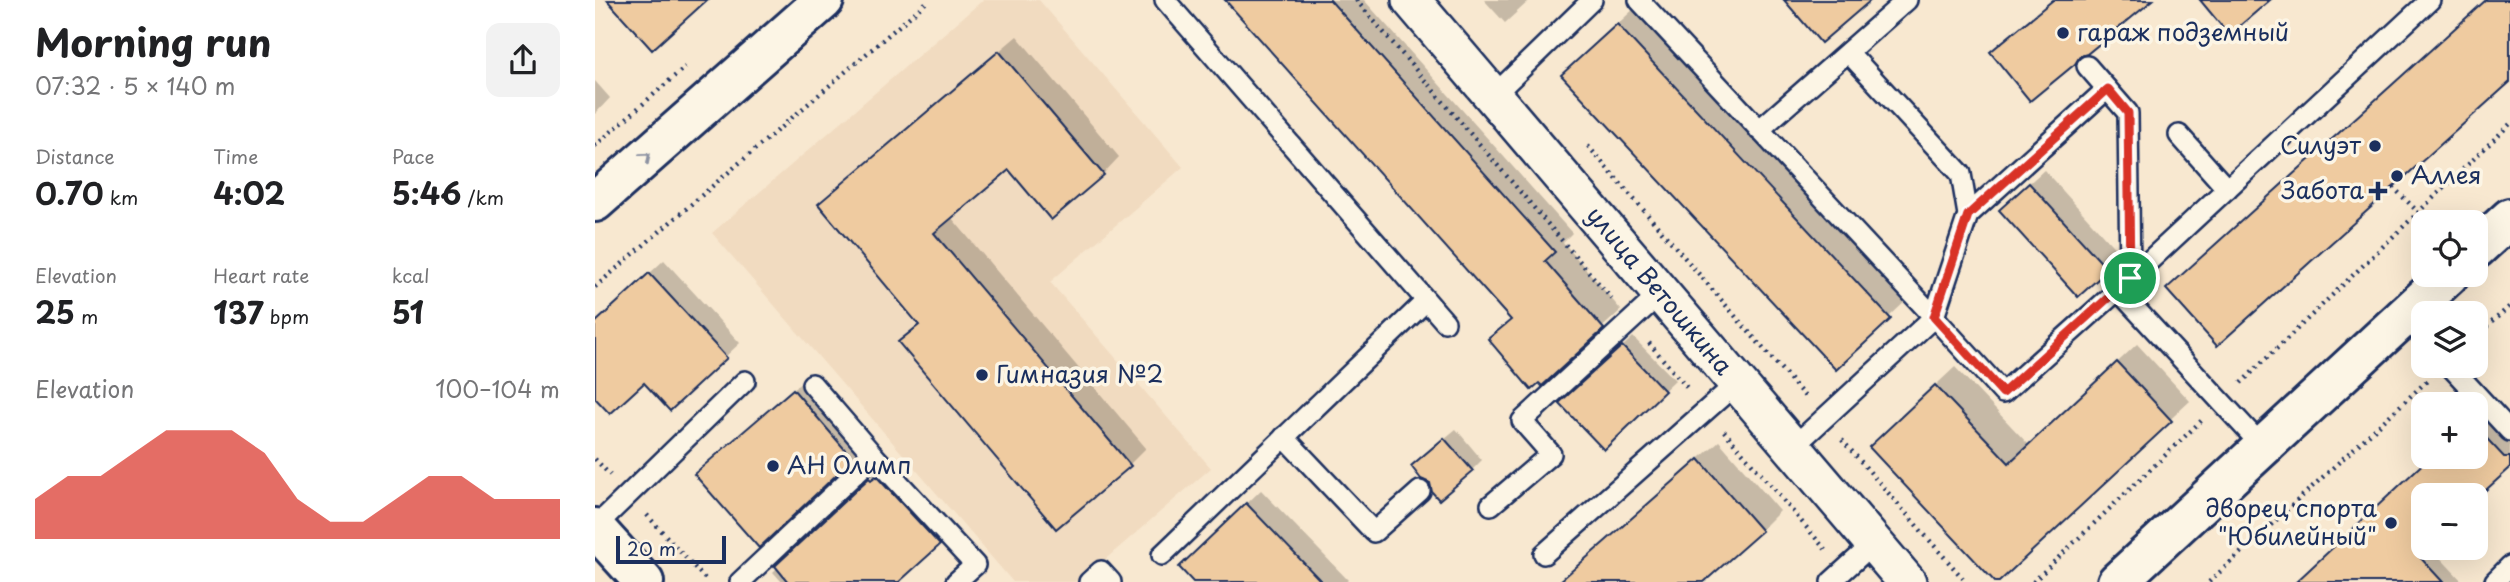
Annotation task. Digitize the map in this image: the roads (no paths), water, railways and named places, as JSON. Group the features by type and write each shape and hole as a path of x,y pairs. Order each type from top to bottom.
{"street":[{"path":"595,202 824,0"},
{"name":"улица Ветошкина","path":"1411,0 1907,582"},
{"path":"2488,238 2510,218"},
{"path":"2116,582 2263,447 2411,329"},
{"path":"595,527 644,582"}],"lane":[{"path":"1165,0 1445,322"},
{"path":"1493,96 1592,0"},
{"path":"1639,0 2003,393 2430,0"},
{"path":"1759,130 1907,0"},
{"path":"1792,448 1934,317 1968,215 1961,174 1848,52"},
{"path":"2087,66 2128,113 2124,284 2221,402 2263,447"},
{"path":"1968,215 2108,89"},
{"path":"2179,135 2227,189"},
{"path":"1491,505 1551,454 1522,421 1661,293"},
{"path":"1161,555 1426,300"},
{"path":"2451,378 2510,431"},
{"path":"595,527 745,381"},
{"path":"1544,554 1737,383"},
{"path":"812,384 874,456 975,565 956,582"},
{"path":"1284,438 1374,532 1420,491"},
{"path":"740,582 874,456"},
{"path":"1837,576 1874,543"},
{"path":"2495,581 2510,566"},
{"path":"1089,582 1101,572 1111,582"}],"place":[{"name":"гараж подземный","path":"2063,33"},
{"name":"Силуэт","path":"2375,146"},
{"name":"Аллея","path":"2397,176"},
{"name":"Забота","path":"2378,191"},
{"name":"Гимназия №2","path":"982,375"},
{"name":"АН Олимп","path":"773,466"},
{"name":"дворец спорта \"Юбилейный\"","path":"2391,523"}]}
